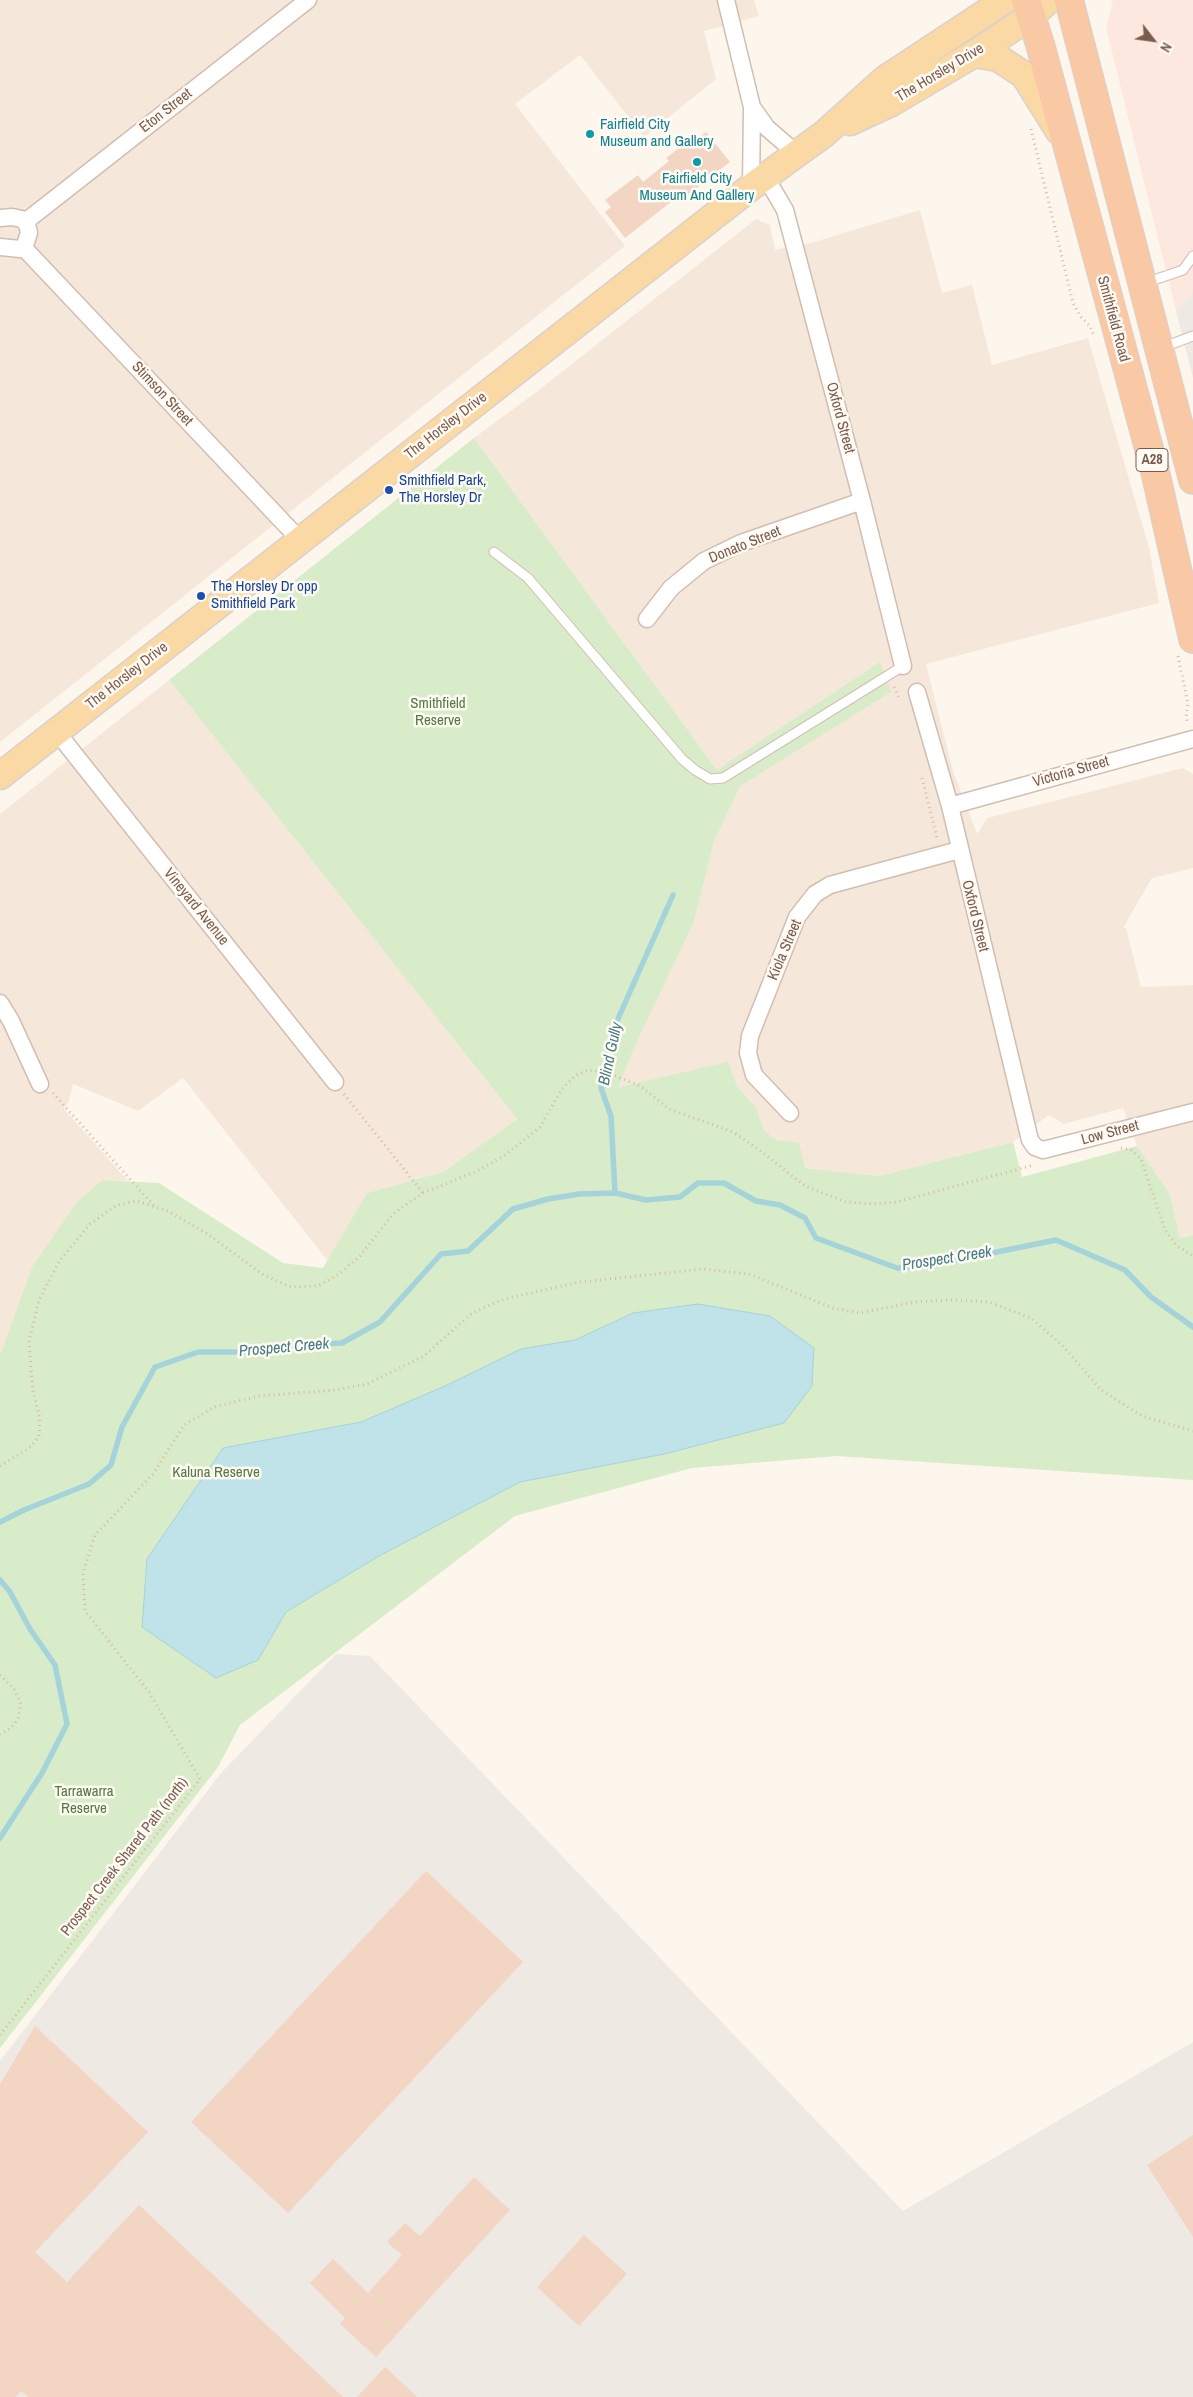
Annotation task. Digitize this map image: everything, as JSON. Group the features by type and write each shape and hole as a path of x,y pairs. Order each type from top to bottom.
{"highway":[{"name":"A28","path":"1068,0 1193,480"},
{"name":"Smithfield Road","path":"1035,5 1040,44 1155,471 1193,640"}],"main road":[{"name":"The Horsley Drive","path":"0,776 758,182 824,134 885,79 1005,0"},
{"name":"The Horsley Drive","path":"824,134 891,102 974,54 1035,5"},
{"path":"974,54 998,58 1024,75 1067,146"}],"street":[{"name":"Eton Street","path":"25,222 308,0"},
{"path":"726,0 752,107 758,182"},
{"path":"752,107 767,128 796,153"},
{"name":"Oxford Street","path":"758,182 785,210 862,501 903,666"},
{"path":"0,218 12,217 25,222 29,230 29,236 23,247 11,250 0,247"},
{"name":"Stimson Street","path":"23,247 300,540"},
{"name":"Donato Street","path":"647,619 671,588 704,561 740,543 862,501"},
{"name":"Oxford Street","path":"917,692 950,806 1030,1140"},
{"name":"Vineyard Avenue","path":"56,731 335,1082"},
{"name":"Victoria Street","path":"950,806 1193,739"},
{"name":"Kiola Street","path":"790,1113 754,1075 748,1053 750,1036 797,917 815,894 830,885 959,850"},
{"path":"0,1003 11,1021 40,1084"},
{"name":"Low Street","path":"1030,1140 1035,1147 1043,1150 1193,1112"}],"lane":[{"path":"1142,284 1183,270 1193,256"},
{"path":"1159,349 1193,336"},
{"path":"494,552 528,578 682,758 695,770 710,779 723,778 903,666"}],"path":[{"name":"Smithfield Road","path":"1030,123 1073,303 1080,316 1090,326 1094,337"},
{"path":"888,674 902,704"},
{"path":"920,770 937,838"},
{"path":"0,1466 29,1448 39,1437 40,1420 33,1391 29,1341 39,1300 60,1260 90,1224 117,1205 137,1201 168,1211 206,1233 262,1274 291,1287 318,1286 340,1274 360,1256 393,1214 423,1193 475,1172 504,1156 540,1126 562,1089 576,1076 588,1070 608,1073 640,1086 669,1109 733,1132 762,1152 804,1186 846,1202 874,1204 897,1202 1028,1166 1043,1164"},
{"path":"335,1082 423,1193"},
{"path":"40,1084 55,1094 155,1206"},
{"path":"1117,1147 1131,1150 1141,1159 1166,1230 1177,1246 1193,1256"},
{"name":"Prospect Creek Shared Path (north)","path":"0,2035 200,1779 148,1692 85,1611 83,1573 95,1535 153,1474 184,1425 214,1407 259,1396 336,1390 367,1384 424,1356 472,1313 504,1299 580,1282 703,1269 749,1274 833,1308 859,1313 915,1302 952,1300 988,1302 1031,1318 1064,1346 1101,1390 1142,1416 1193,1431"},
{"path":"0,1675 14,1689 21,1705 18,1719 10,1729 0,1734"}],"shaded area":[{"path":"0,0 754,0 759,16 704,31 716,79 644,137 580,55 515,104 625,246 0,742"},
{"path":"1113,0 1193,0 1193,291 1176,311 1106,28"},
{"path":"920,210 942,293 972,285 992,365 1088,338 1149,548 1159,603 926,664 953,771 977,834 987,818 1183,768 1193,774 1193,868 1152,878 1123,928 1126,928 1141,987 1193,985 1193,1235 1180,1238 1170,1194 1137,1146 1123,1108 1064,1124 1049,1115 1013,1142 879,1176 805,1168 791,1144 776,1140 764,1130 752,1102 737,1086 728,1063 619,1087 634,1048 694,922 714,841 721,822 717,770 474,438 535,393 756,219 770,225 775,250 814,242"},
{"path":"1193,291 1193,378 1176,311"},
{"path":"169,680 517,1119 443,1172 367,1193 328,1261 183,1078 138,1111 73,1084 69,1101 64,1109 128,1181 102,1180 32,1267 0,1355 0,814"},
{"path":"336,1654 370,1656 903,2211 1193,2042 1193,2397 0,2397 0,2061 221,1773"}],"green space":[{"path":"474,438 717,770 880,662 891,692 740,786 714,841 694,922 634,1048 619,1087 728,1062 737,1086 755,1106 764,1130 776,1140 799,1143 805,1168 879,1176 1013,1142 1022,1177 1137,1146 1170,1194 1180,1238 1193,1235 1193,1480 837,1456 692,1468 515,1516 240,1725 218,1767 0,2048 0,1355 32,1267 77,1202 102,1180 159,1183 283,1263 323,1268 367,1193 443,1172 517,1119 169,680"}],"water":[{"path":"698,1304 770,1316 814,1348 812,1386 784,1423 664,1454 520,1482 379,1556 286,1612 258,1660 216,1678 142,1627 147,1559 223,1448 361,1422 445,1386 521,1349 575,1340 633,1313"}],"building":[{"path":"706,132 730,162 679,202 676,198 625,238 605,212 611,207 605,200 638,175 643,182 669,161 666,158 696,135 698,139"},
{"path":"426,1871 523,1962 288,2213 191,2122"},
{"path":"35,2026 148,2132 35,2252 67,2282 139,2205 343,2397 28,2397 21,2391 15,2397 0,2397 0,2084"},
{"path":"1193,2135 1193,2237 1147,2165"},
{"path":"474,2177 510,2210 376,2357 340,2324 345,2318 310,2283 333,2259 368,2293 402,2255 387,2242 405,2223 420,2236"},
{"path":"584,2235 627,2274 579,2326 537,2287"},
{"path":"385,2367 417,2397 357,2397"}],"waterway":[{"name":"Blind Gully","path":"615,1193 611,1116 601,1088 613,1030 673,895"},
{"name":"Prospect Creek","path":"0,1522 24,1510 89,1484 111,1465 122,1427 155,1367 198,1352 242,1352 294,1345 342,1343 380,1322 441,1254 468,1251 513,1209 548,1199 579,1194 615,1193 646,1200 680,1197 698,1183 724,1183 756,1201 780,1205 805,1218 816,1238 897,1268 928,1266 1056,1240 1125,1270 1151,1297 1193,1327"},
{"name":"Prospect Creek","path":"0,1580 10,1592 30,1629 55,1665 67,1724 42,1773 0,1838"}],"place":[{"name":"Fairfield City Museum and Gallery","path":"590,134"},
{"name":"Fairfield City Museum And Gallery","path":"697,162"},
{"name":"Smithfield Park, The Horsley Dr","path":"389,490"},
{"name":"The Horsley Dr opp Smithfield Park","path":"201,596"}],"park label":[{"name":"Smithfield Reserve","path":"438,712"},
{"name":"Kaluna Reserve","path":"216,1473"},
{"name":"Tarrawarra Reserve","path":"84,1800"}]}
